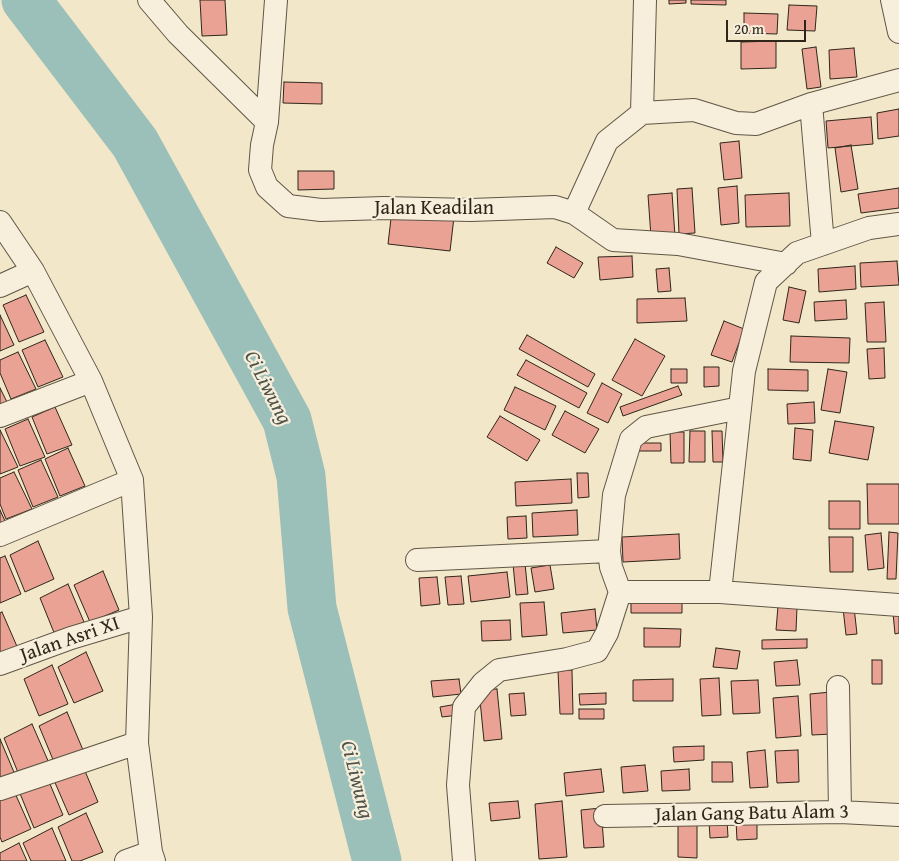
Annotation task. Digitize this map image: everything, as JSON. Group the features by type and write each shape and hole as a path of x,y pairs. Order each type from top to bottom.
{"street":[{"path":"149,0 178,34 267,122"},
{"name":"Jalan Keadilan","path":"276,0 267,122 262,145 260,170 267,187 288,206 321,210 384,208 471,210 555,207 574,213 613,240 678,244 786,264"},
{"path":"642,113 646,0"},
{"path":"892,0 899,32"},
{"path":"574,213 608,141 642,113 694,110 736,123 756,124 810,104 899,80"},
{"path":"810,104 823,244"},
{"path":"0,222 33,272 91,381 132,480 141,617 137,743 153,856 126,861"},
{"path":"720,592 744,371 766,282 797,253 869,228 899,224"},
{"path":"0,286 33,272"},
{"path":"0,416 91,381"},
{"path":"464,861 458,785 464,707 483,683 499,670 567,659 597,651 607,633 620,592 611,567 609,551 614,495 631,439 646,427 740,408"},
{"path":"0,535 132,480"},
{"path":"417,560 609,551"},
{"path":"620,592 720,592 899,605"},
{"name":"Jalan Asri XI","path":"0,664 71,638 141,617"},
{"path":"838,687 840,812"},
{"path":"0,789 137,743"},
{"name":"Jalan Gang Batu Alam 3","path":"605,816 840,812 899,815"}],"building":[{"path":"200,0 225,0 227,35 202,36"},
{"path":"669,0 686,0 686,3 669,4"},
{"path":"691,0 726,0 726,5 691,4"},
{"path":"789,5 817,6 815,31 787,30"},
{"path":"744,13 778,14 777,34 744,33"},
{"path":"776,41 776,68 741,69 741,42"},
{"path":"816,47 821,87 807,89 802,49"},
{"path":"854,48 857,77 830,79 829,50"},
{"path":"284,82 322,83 322,104 283,103"},
{"path":"899,109 899,136 878,139 877,113"},
{"path":"871,117 873,144 828,148 826,121"},
{"path":"739,141 742,178 724,180 720,143"},
{"path":"851,145 858,189 841,192 835,148"},
{"path":"298,171 334,171 334,189 298,190"},
{"path":"737,186 739,223 721,225 718,188"},
{"path":"692,188 695,233 679,234 677,189"},
{"path":"899,188 899,208 861,213 858,194"},
{"path":"672,193 675,236 651,237 648,195"},
{"path":"789,193 790,226 746,227 745,195"},
{"path":"392,210 454,217 450,251 388,244"},
{"path":"556,247 583,263 574,278 547,263"},
{"path":"632,256 633,277 600,280 598,257"},
{"path":"897,261 899,285 861,287 860,263"},
{"path":"855,266 856,289 819,292 818,269"},
{"path":"669,268 671,291 658,292 656,269"},
{"path":"789,287 806,291 799,323 783,320"},
{"path":"26,295 44,332 19,342 3,305"},
{"path":"685,298 687,321 637,323 637,299"},
{"path":"846,300 847,319 815,321 814,302"},
{"path":"884,302 886,342 867,342 865,303"},
{"path":"0,315 14,345 0,351"},
{"path":"724,321 744,329 732,362 711,355"},
{"path":"527,335 595,374 588,387 519,349"},
{"path":"791,336 850,338 849,363 790,362"},
{"path":"635,339 665,356 642,396 612,380"},
{"path":"45,340 63,377 38,387 22,350"},
{"path":"884,348 885,378 869,379 867,349"},
{"path":"18,352 36,389 11,399 0,373 0,360"},
{"path":"526,360 587,393 579,408 517,375"},
{"path":"704,367 719,367 719,386 704,387"},
{"path":"671,369 687,369 687,383 671,383"},
{"path":"768,369 808,370 808,391 768,390"},
{"path":"828,369 847,372 840,413 821,410"},
{"path":"602,383 622,394 608,423 587,413"},
{"path":"678,386 682,395 623,416 620,407"},
{"path":"515,387 556,406 545,430 504,410"},
{"path":"0,388 7,402 0,404"},
{"path":"814,402 815,423 788,424 787,404"},
{"path":"55,407 72,445 47,454 32,417"},
{"path":"565,411 599,429 585,453 552,435"},
{"path":"500,416 540,440 527,461 487,437"},
{"path":"28,419 45,457 20,466 5,429"},
{"path":"835,421 874,427 868,460 829,453"},
{"path":"795,428 813,430 811,461 793,459"},
{"path":"0,430 18,467 0,474"},
{"path":"690,431 705,431 705,462 689,462"},
{"path":"712,431 722,431 723,462 713,462"},
{"path":"670,432 684,432 684,463 671,463"},
{"path":"639,443 661,443 661,451 639,451"},
{"path":"68,448 85,486 60,496 45,459"},
{"path":"41,460 58,497 33,507 18,470"},
{"path":"14,472 32,509 6,519 0,504 0,478"},
{"path":"577,473 588,473 589,497 578,498"},
{"path":"571,479 572,503 516,506 515,482"},
{"path":"867,484 899,484 899,524 868,524"},
{"path":"829,501 860,501 860,529 829,529"},
{"path":"0,510 5,521 0,523"},
{"path":"577,510 578,535 533,537 532,513"},
{"path":"526,516 527,538 508,539 507,517"},
{"path":"889,532 898,533 896,579 887,579"},
{"path":"881,533 884,568 868,570 865,535"},
{"path":"679,534 680,559 623,562 622,537"},
{"path":"829,537 853,537 853,572 830,572"},
{"path":"38,541 54,579 25,592 10,555"},
{"path":"5,556 21,594 0,603 0,558"},
{"path":"525,563 528,594 516,595 513,564"},
{"path":"550,565 554,589 535,592 531,568"},
{"path":"103,571 119,610 90,622 74,585"},
{"path":"507,572 510,597 471,602 468,576"},
{"path":"461,576 464,604 448,605 445,577"},
{"path":"437,577 440,604 421,606 419,578"},
{"path":"68,584 84,622 55,635 40,598"},
{"path":"682,597 682,613 631,613 631,598"},
{"path":"544,602 547,635 522,637 520,603"},
{"path":"778,606 797,607 796,631 776,630"},
{"path":"854,607 857,634 846,635 843,608"},
{"path":"595,609 597,630 563,633 561,613"},
{"path":"2,612 19,651 0,659 0,613"},
{"path":"899,612 899,633 895,634 893,613"},
{"path":"510,620 511,640 482,641 481,621"},
{"path":"644,628 681,629 680,647 644,647"},
{"path":"807,639 807,648 762,649 762,640"},
{"path":"716,648 740,651 737,669 713,667"},
{"path":"86,652 103,691 74,703 58,667"},
{"path":"797,660 800,685 776,686 774,662"},
{"path":"872,660 882,660 882,684 872,684"},
{"path":"52,665 68,704 39,716 24,679"},
{"path":"572,670 573,714 560,714 558,671"},
{"path":"719,678 721,715 702,716 700,679"},
{"path":"459,679 461,694 433,697 431,681"},
{"path":"673,679 673,701 633,701 633,680"},
{"path":"758,680 760,713 733,714 731,681"},
{"path":"497,689 502,739 484,741 479,690"},
{"path":"831,692 833,734 812,735 810,694"},
{"path":"524,693 526,715 511,716 509,694"},
{"path":"606,693 606,704 580,705 579,694"},
{"path":"798,696 801,736 776,738 773,698"},
{"path":"457,704 459,715 442,717 440,707"},
{"path":"579,709 604,709 604,719 579,719"},
{"path":"67,712 83,750 54,762 39,726"},
{"path":"32,724 49,763 19,775 4,738"},
{"path":"0,739 16,777 0,784"},
{"path":"704,746 704,760 674,762 673,747"},
{"path":"765,750 768,787 750,788 747,752"},
{"path":"798,750 799,782 777,783 775,751"},
{"path":"712,762 732,762 733,782 712,782"},
{"path":"82,764 98,802 69,815 53,778"},
{"path":"645,765 648,791 623,793 621,767"},
{"path":"601,769 604,792 566,796 564,773"},
{"path":"689,769 690,790 662,791 661,771"},
{"path":"47,777 63,815 34,828 19,791"},
{"path":"14,791 31,829 2,842 0,837 0,798"},
{"path":"518,801 520,818 491,821 489,803"},
{"path":"562,801 567,857 539,859 535,804"},
{"path":"601,808 604,847 584,848 581,810"},
{"path":"86,813 103,852 80,861 72,861 58,827"},
{"path":"727,820 728,837 710,838 709,821"},
{"path":"757,820 757,839 737,840 736,821"},
{"path":"678,821 697,821 697,858 678,857"},
{"path":"52,828 66,861 31,861 23,843"},
{"path":"19,843 27,861 0,861 0,853"}],"waterway":[{"name":"Ci Liwung","path":"26,0 135,143 287,420 301,476 312,608 377,861"}]}
